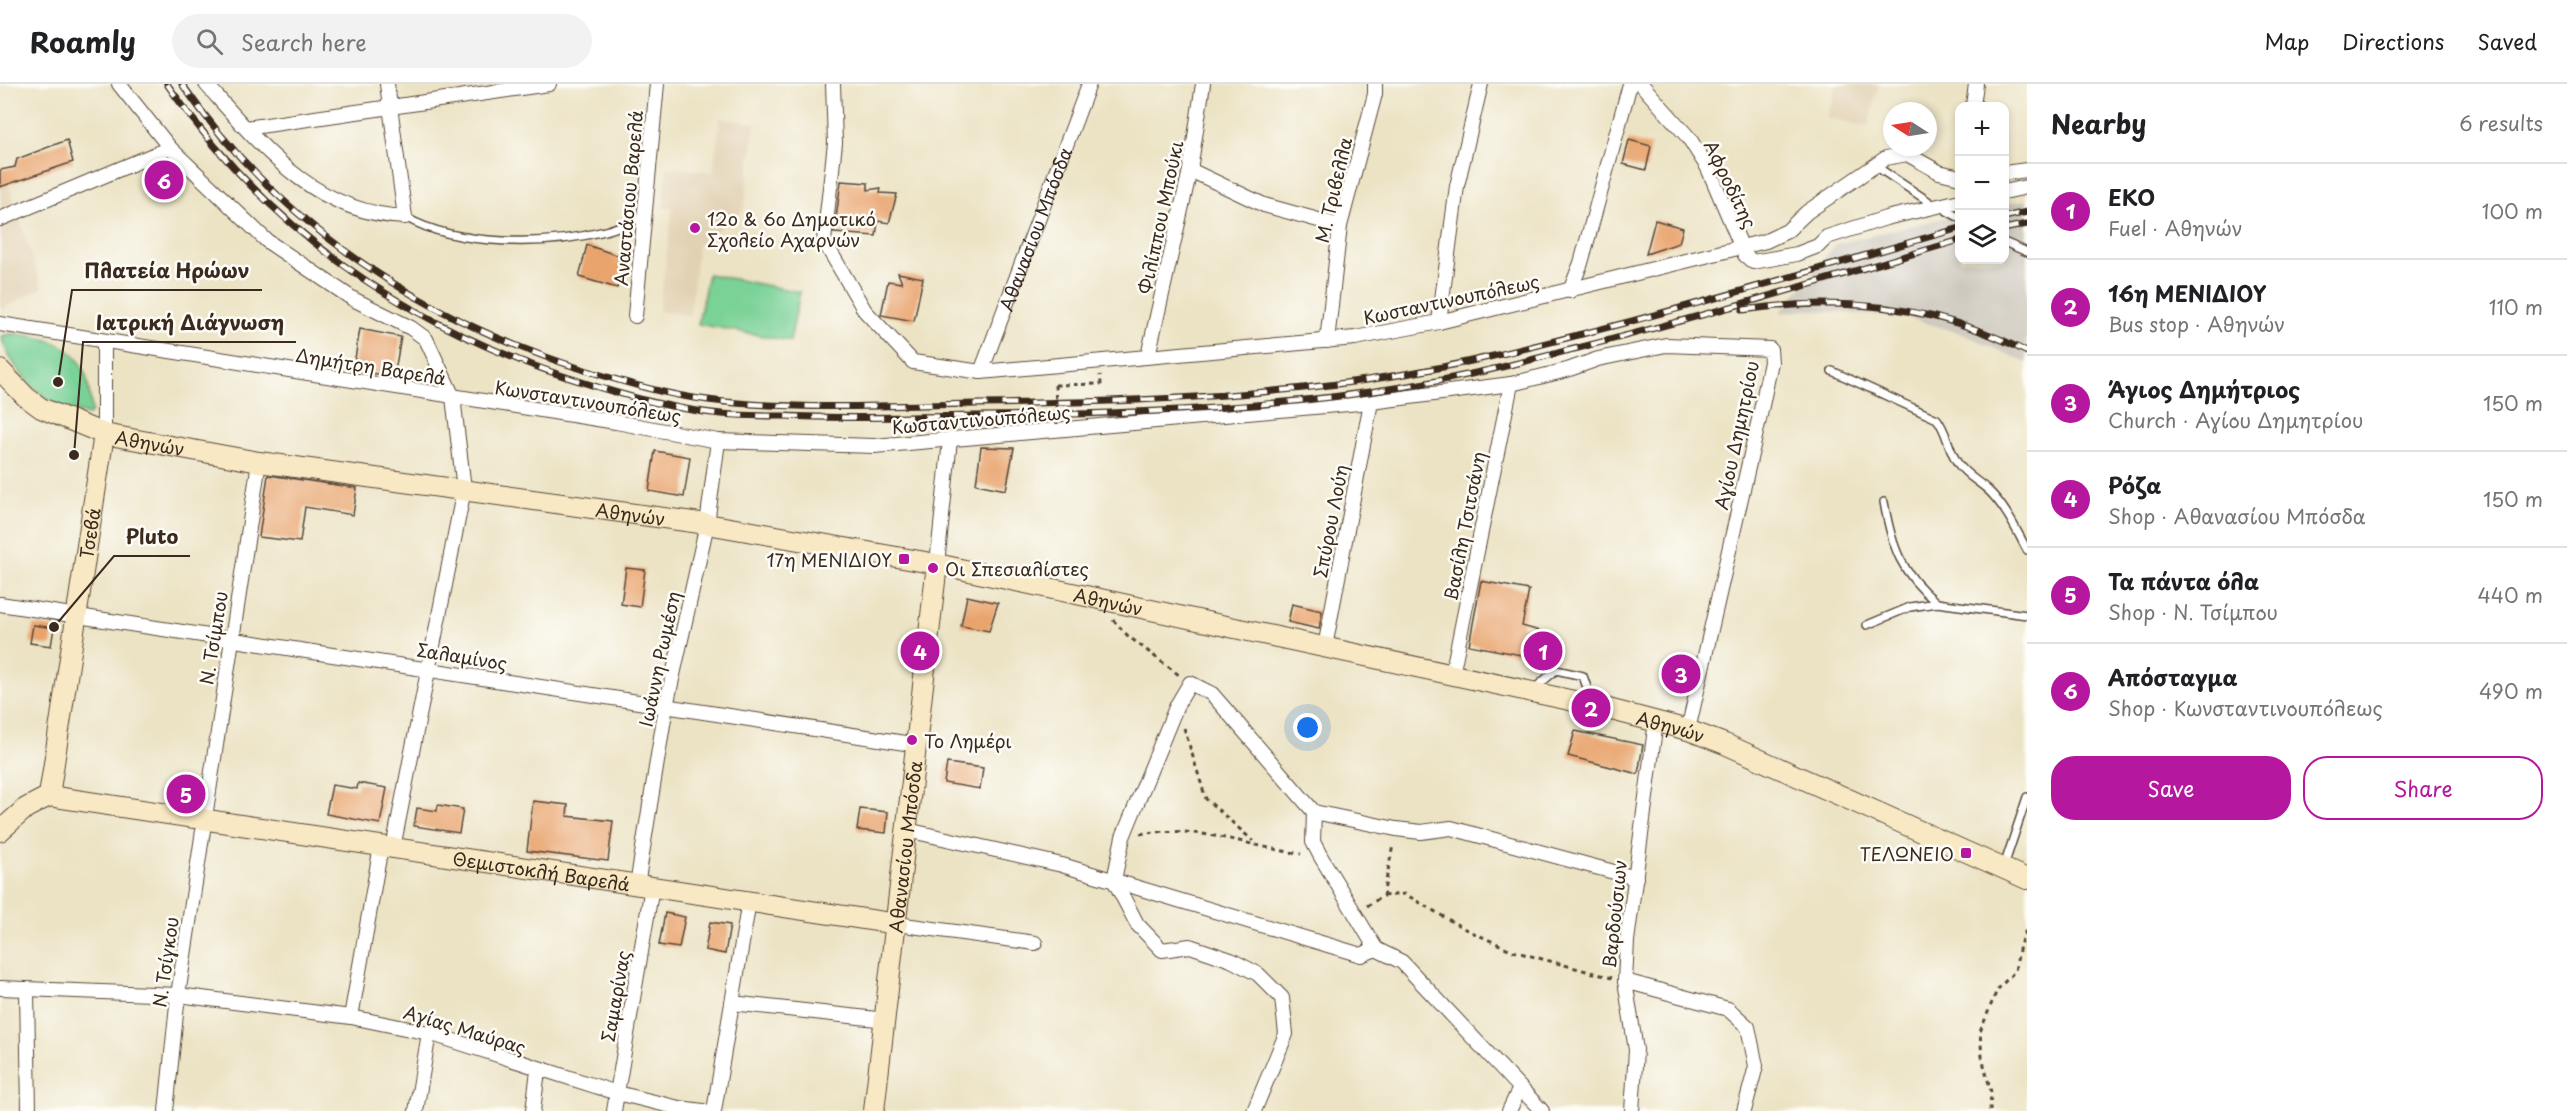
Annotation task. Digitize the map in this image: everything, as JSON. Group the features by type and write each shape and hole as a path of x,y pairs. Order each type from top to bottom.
{"main road":[{"name":"Αθηνών","path":"0,370 26,397 41,408 104,434 259,462 707,524 937,564 1593,705 1688,730 1725,744 2027,879"},
{"name":"Τσεβά","path":"49,796 104,434"},
{"name":"Αθανασίου Μπόσδα","path":"874,1111 918,745 937,564"},
{"name":"Θεμιστοκλή Βαρελά","path":"49,796 897,924"},
{"path":"1,828 26,808 49,796"}],"street":[{"path":"119,84 170,148 267,241 353,299 411,328 426,339 453,397 464,489 429,668 387,847 351,1017"},
{"path":"206,84 289,170 327,198 376,216 405,217 387,84"},
{"path":"246,128 546,84"},
{"name":"Αναστάσιου Βαρελά","path":"635,316 657,84"},
{"name":"Κωσταντινουπόλεως","path":"833,84 835,143 824,241 865,311 913,362 981,372 1327,342 1439,322 1766,241 1787,231 1807,212 1886,158 1907,154 1939,172 1955,176"},
{"name":"Αθανασίου Μπόσδα","path":"981,372 1089,84"},
{"name":"Φιλίππου Μπούκι","path":"1148,356 1190,170 1203,84"},
{"name":"Μ. Τριβελλα","path":"1327,342 1340,226 1375,94 1375,84"},
{"path":"1439,322 1457,186 1481,84"},
{"path":"1570,291 1581,263 1629,84"},
{"name":"Αφροδίτης","path":"1641,84 1689,138 1708,168 1740,246"},
{"path":"1973,102 1976,84"},
{"path":"0,219 170,148"},
{"path":"1190,170 1264,205 1340,226"},
{"path":"2009,172 2027,170"},
{"path":"2009,191 2027,187"},
{"path":"1740,246 1748,260 1759,262 1797,254 1818,246 1827,237 1886,218 1955,202"},
{"name":"Δημήτρη Βαρελά","path":"0,324 453,397"},
{"name":"Τσεβά","path":"104,342 104,434"},
{"name":"Αγίου Δημητρίου","path":"1567,370 1598,359 1666,345 1770,349 1771,362 1760,415 1688,730"},
{"name":"Κωσταντινουπόλεως","path":"718,441 873,446 950,440 1371,402 1511,384 1567,370"},
{"name":"Βασίλη Τσιτσάνη","path":"1452,675 1511,384"},
{"name":"Κωνσταντινουπόλεως","path":"453,397 616,422 718,441"},
{"name":"Σπύρου Λούη","path":"1325,647 1371,402"},
{"name":"Αθανασίου Μπόσδα","path":"937,564 950,440"},
{"name":"Ιωάννη Ρωμέση","path":"644,886 666,706 707,524 718,441"},
{"name":"N. Τσίμπου","path":"204,819 259,462"},
{"name":"Σαλαμίνος","path":"0,604 429,668 918,745"},
{"path":"1254,1111 1286,1034 1282,998 1258,974 1231,960 1190,946 1162,950 1137,924 1114,880 1123,837 1177,705 1190,684 1212,694 1314,812 1421,832 1451,828 1636,878"},
{"name":"Βαρδούσιων","path":"1632,1111 1636,1050 1625,981 1656,721"},
{"path":"1314,812 1313,842 1376,949 1402,962 1542,1111"},
{"name":"Ν. Τσίγκου","path":"166,1111 178,994 204,819"},
{"path":"907,830 1062,865 1362,955 1376,949"},
{"name":"Σαμαρίνας","path":"614,1111 644,886"},
{"path":"714,1111 749,902"},
{"name":"Θεμιστοκλή Βαρελά","path":"897,924 1035,943"},
{"path":"1625,981 1728,1009 1748,1027 1756,1066 1744,1111"},
{"name":"Αγίας Μαύρας","path":"0,988 178,994 351,1017 429,1033 538,1070 617,1093 679,1108 703,1111"},
{"path":"27,990 29,1111"},
{"path":"732,1003 886,1020"},
{"path":"417,1111 429,1033"},
{"path":"533,1111 538,1070"},
{"path":"1509,1111 1520,1088"}],"lane":[{"path":"1874,165 1928,201"},
{"path":"1947,212 1955,216"},
{"path":"405,217 426,229 482,239 549,240 606,231 644,215"},
{"path":"2009,244 2027,252"},
{"path":"1832,371 1937,419 1946,430 1955,459 1965,473 1989,491 2013,523 2027,549"},
{"path":"1884,502 1896,554 1917,586 1938,603"},
{"path":"1867,625 1910,607 1938,603 2027,615"},
{"path":"2003,868 2027,797"}],"path":[{"path":"1057,424 1055,385 1101,384"},
{"path":"1103,600 1116,624 1128,636 1190,684"},
{"path":"1177,705 1206,799 1254,842"},
{"path":"1123,837 1166,829 1254,842 1321,857"},
{"path":"1383,896 1396,829"},
{"path":"1355,914 1383,896 1405,894 1463,928 1513,951 1561,966 1625,981"},
{"path":"1990,1111 1991,1092 1982,1057 1980,1032 1997,990 2015,971 2020,945 2027,927"}],"shaded area":[{"path":"1837,84 1879,84 1868,127 1827,118"},
{"name":"12ο & 6ο Δημοτικό Σχολείο Αχαρνών","path":"720,118 755,123 744,210 698,245 690,316 659,311 673,207 663,208 667,167 713,172"},
{"path":"0,158 42,288 0,310"},
{"path":"2027,200 2027,363 1963,334 1909,318 1809,310 1780,313 1836,244 1955,215 1955,264 2009,264 2009,203"}],"green space":[{"path":"708,274 800,292 790,341 698,324"},
{"path":"10,334 42,338 71,352 86,375 92,412 89,415 61,407 33,387 24,378 5,346 1,336"}],"building":[{"path":"67,140 73,162 0,187 0,170 15,167 17,159"},
{"path":"1629,140 1651,146 1646,170 1623,164"},
{"path":"841,181 868,183 868,190 881,188 880,193 897,194 889,223 878,221 876,236 834,233"},
{"path":"1655,220 1683,228 1679,243 1646,254"},
{"path":"587,245 625,258 617,288 579,277"},
{"path":"898,273 923,278 914,321 881,315 888,281 902,283"},
{"path":"360,329 401,337 394,377 353,370"},
{"path":"981,447 1014,448 1006,490 976,484"},
{"path":"655,451 690,457 684,497 649,491"},
{"path":"268,475 357,488 353,515 305,507 300,542 259,537"},
{"path":"626,568 645,570 640,607 621,604"},
{"path":"1481,581 1529,590 1522,626 1554,635 1546,665 1527,660 1527,656 1469,645"},
{"path":"967,596 998,603 989,631 961,626"},
{"path":"1292,604 1322,611 1319,629 1288,622"},
{"path":"33,625 54,628 51,646 30,643"},
{"path":"1575,731 1643,745 1638,774 1568,756"},
{"path":"947,763 983,768 980,789 944,783"},
{"path":"358,783 387,788 380,824 326,814 332,785 357,789"},
{"path":"533,801 568,805 567,816 613,821 608,861 527,851"},
{"path":"438,805 463,809 459,833 414,826 417,808 437,811"},
{"path":"860,809 888,812 886,833 857,830"},
{"path":"665,913 685,917 679,948 659,945"},
{"path":"710,922 730,925 725,954 705,950"}],"railway":[{"path":"167,84 207,137 251,186 298,230 349,269 403,304 460,334 519,360 582,382 627,396 689,410 724,414 854,418 1083,414 1247,406 1355,394 1494,369 1626,336 1955,241"},
{"path":"182,84 221,135 263,181 310,224 360,262 413,295 469,325 528,350 588,371 677,395 741,403 842,406 1084,402 1245,394 1352,382 1450,366 1560,340 1724,296 1955,229"},
{"path":"2009,216 2027,212"},
{"path":"2009,228 2027,224"},
{"path":"1743,310 1816,304 1888,308 1924,314 1959,324 1993,336 2027,352"}],"place":[{"name":"Απόσταγμα","path":"164,180"},
{"name":"12ο & 6ο Δημοτικό Σχολείο Αχαρνών","path":"695,228"},
{"name":"Πλατεία Ηρώων","path":"58,382"},
{"name":"Ιατρική Διάγνωση","path":"74,455"},
{"name":"17η ΜΕΝΙΔΙΟΥ","path":"904,559"},
{"name":"Οι Σπεσιαλίστες","path":"933,568"},
{"name":"Pluto","path":"54,627"},
{"name":"Ρόζα","path":"920,651"},
{"name":"EKO","path":"1543,651"},
{"name":"Άγιος Δημήτριος","path":"1681,674"},
{"name":"16η ΜΕΝΙΔΙΟΥ","path":"1591,708"},
{"name":"Το Λημέρι","path":"912,740"},
{"name":"Τα πάντα όλα","path":"186,794"},
{"name":"ΤΕΛΩΝΕΙΟ","path":"1966,853"}]}
